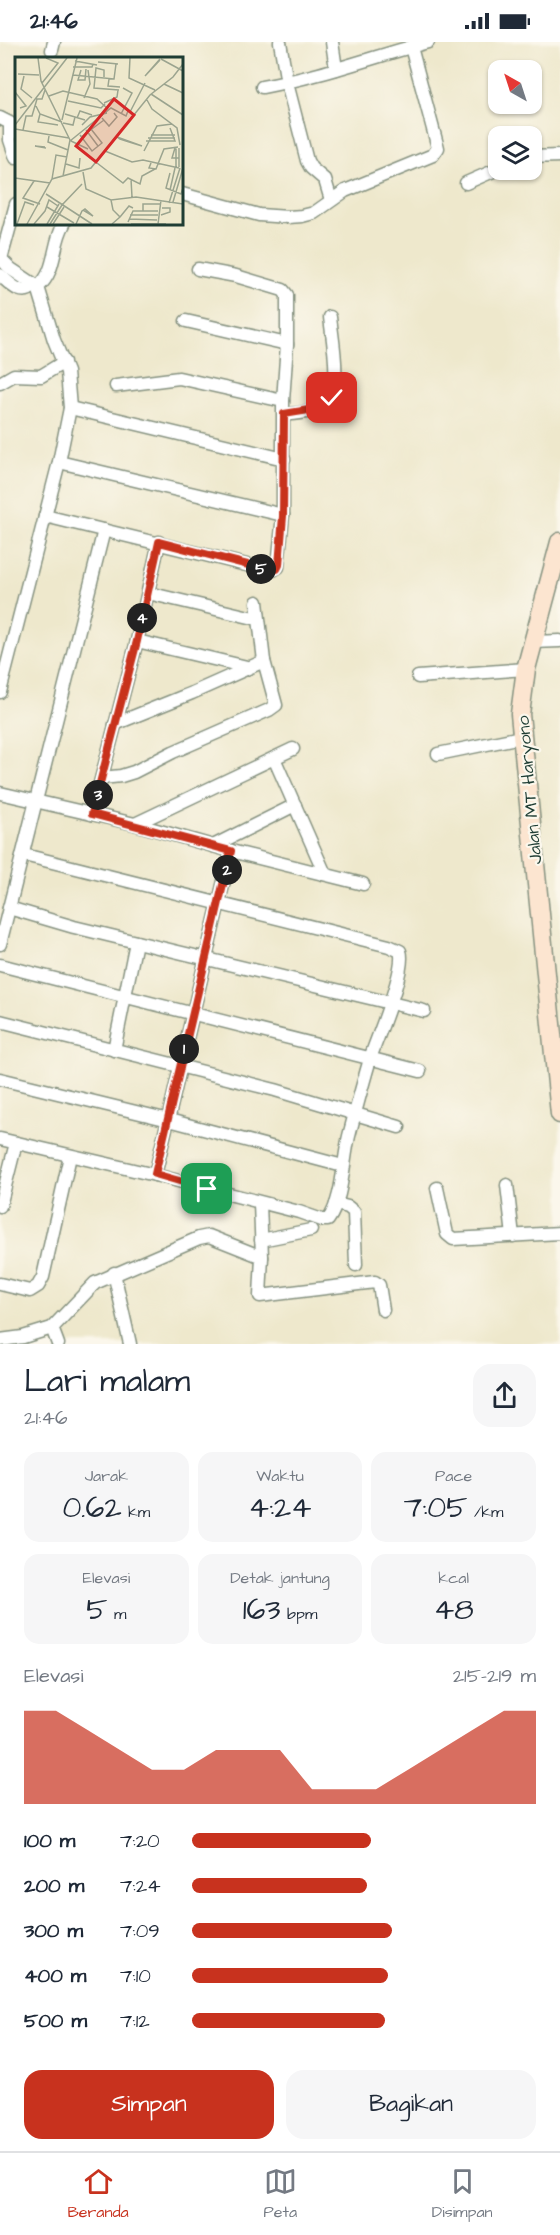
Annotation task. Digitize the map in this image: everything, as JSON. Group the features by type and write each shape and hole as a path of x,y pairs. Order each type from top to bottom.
{"main road":[{"name":"Jalan MT Haryono","path":"560,542 526,669 520,714 557,1049 560,1114"}],"street":[{"path":"280,42 287,83 307,161 309,166 325,180 331,200"},
{"path":"332,42 336,69"},
{"path":"262,87 287,83 428,42"},
{"path":"183,194 259,215 288,218 314,213 345,191 428,158 438,148 411,47"},
{"path":"0,118 10,123 10,140 15,155"},
{"path":"542,157 560,156"},
{"path":"466,183 488,173"},
{"path":"0,692 59,462 70,408 70,386 37,286 11,269 1,259 15,208"},
{"path":"0,275 22,291 28,291 37,286 48,276 58,235 63,225"},
{"path":"45,516 273,570 279,565 283,516 284,401 288,344 287,295 284,291 236,276 198,269"},
{"path":"284,414 321,408 332,398 336,378 330,317"},
{"path":"186,321 288,344"},
{"path":"0,383 14,375 36,376 62,363"},
{"path":"116,387 179,378 284,401"},
{"path":"70,408 284,459"},
{"path":"59,462 283,516"},
{"path":"0,944 104,530"},
{"path":"92,814 137,641 159,542"},
{"path":"148,593 258,619"},
{"path":"102,778 134,772 274,707 276,698 264,661 257,603"},
{"path":"137,641 247,667"},
{"path":"533,642 560,641"},
{"path":"114,724 264,661"},
{"path":"418,677 526,669"},
{"path":"438,754 521,737"},
{"path":"135,824 293,749"},
{"path":"274,758 326,874"},
{"path":"0,793 135,824 363,884"},
{"path":"213,846 295,805"},
{"path":"155,1174 231,851"},
{"path":"0,1139 155,1174 326,1220 330,1218 336,1204 355,1114 398,978 402,955 399,950 24,855"},
{"path":"9,908 136,942 424,1011"},
{"path":"114,1050 136,942"},
{"path":"0,965 420,1071"},
{"path":"0,1021 181,1065 399,1127"},
{"path":"0,1079 169,1120 343,1166"},
{"path":"0,1206 16,1143"},
{"path":"0,1284 30,1291 38,1286 46,1268 70,1156"},
{"path":"507,1185 513,1236"},
{"path":"437,1188 450,1237 459,1239 560,1233"},
{"path":"260,1203 262,1257 260,1296 375,1282 379,1286 383,1310"},
{"path":"336,1204 348,1207 354,1212 356,1265"},
{"path":"261,1240 311,1230"},
{"path":"0,1340 24,1337 52,1328 95,1283 199,1238 209,1236 262,1257"},
{"path":"114,1273 130,1344"},
{"path":"52,1328 58,1344"}],"route":[{"path":"207,1189 155,1174 231,851 92,814 137,641 159,542 271,571 277,569 283,516 284,414 321,408 332,398"}]}
